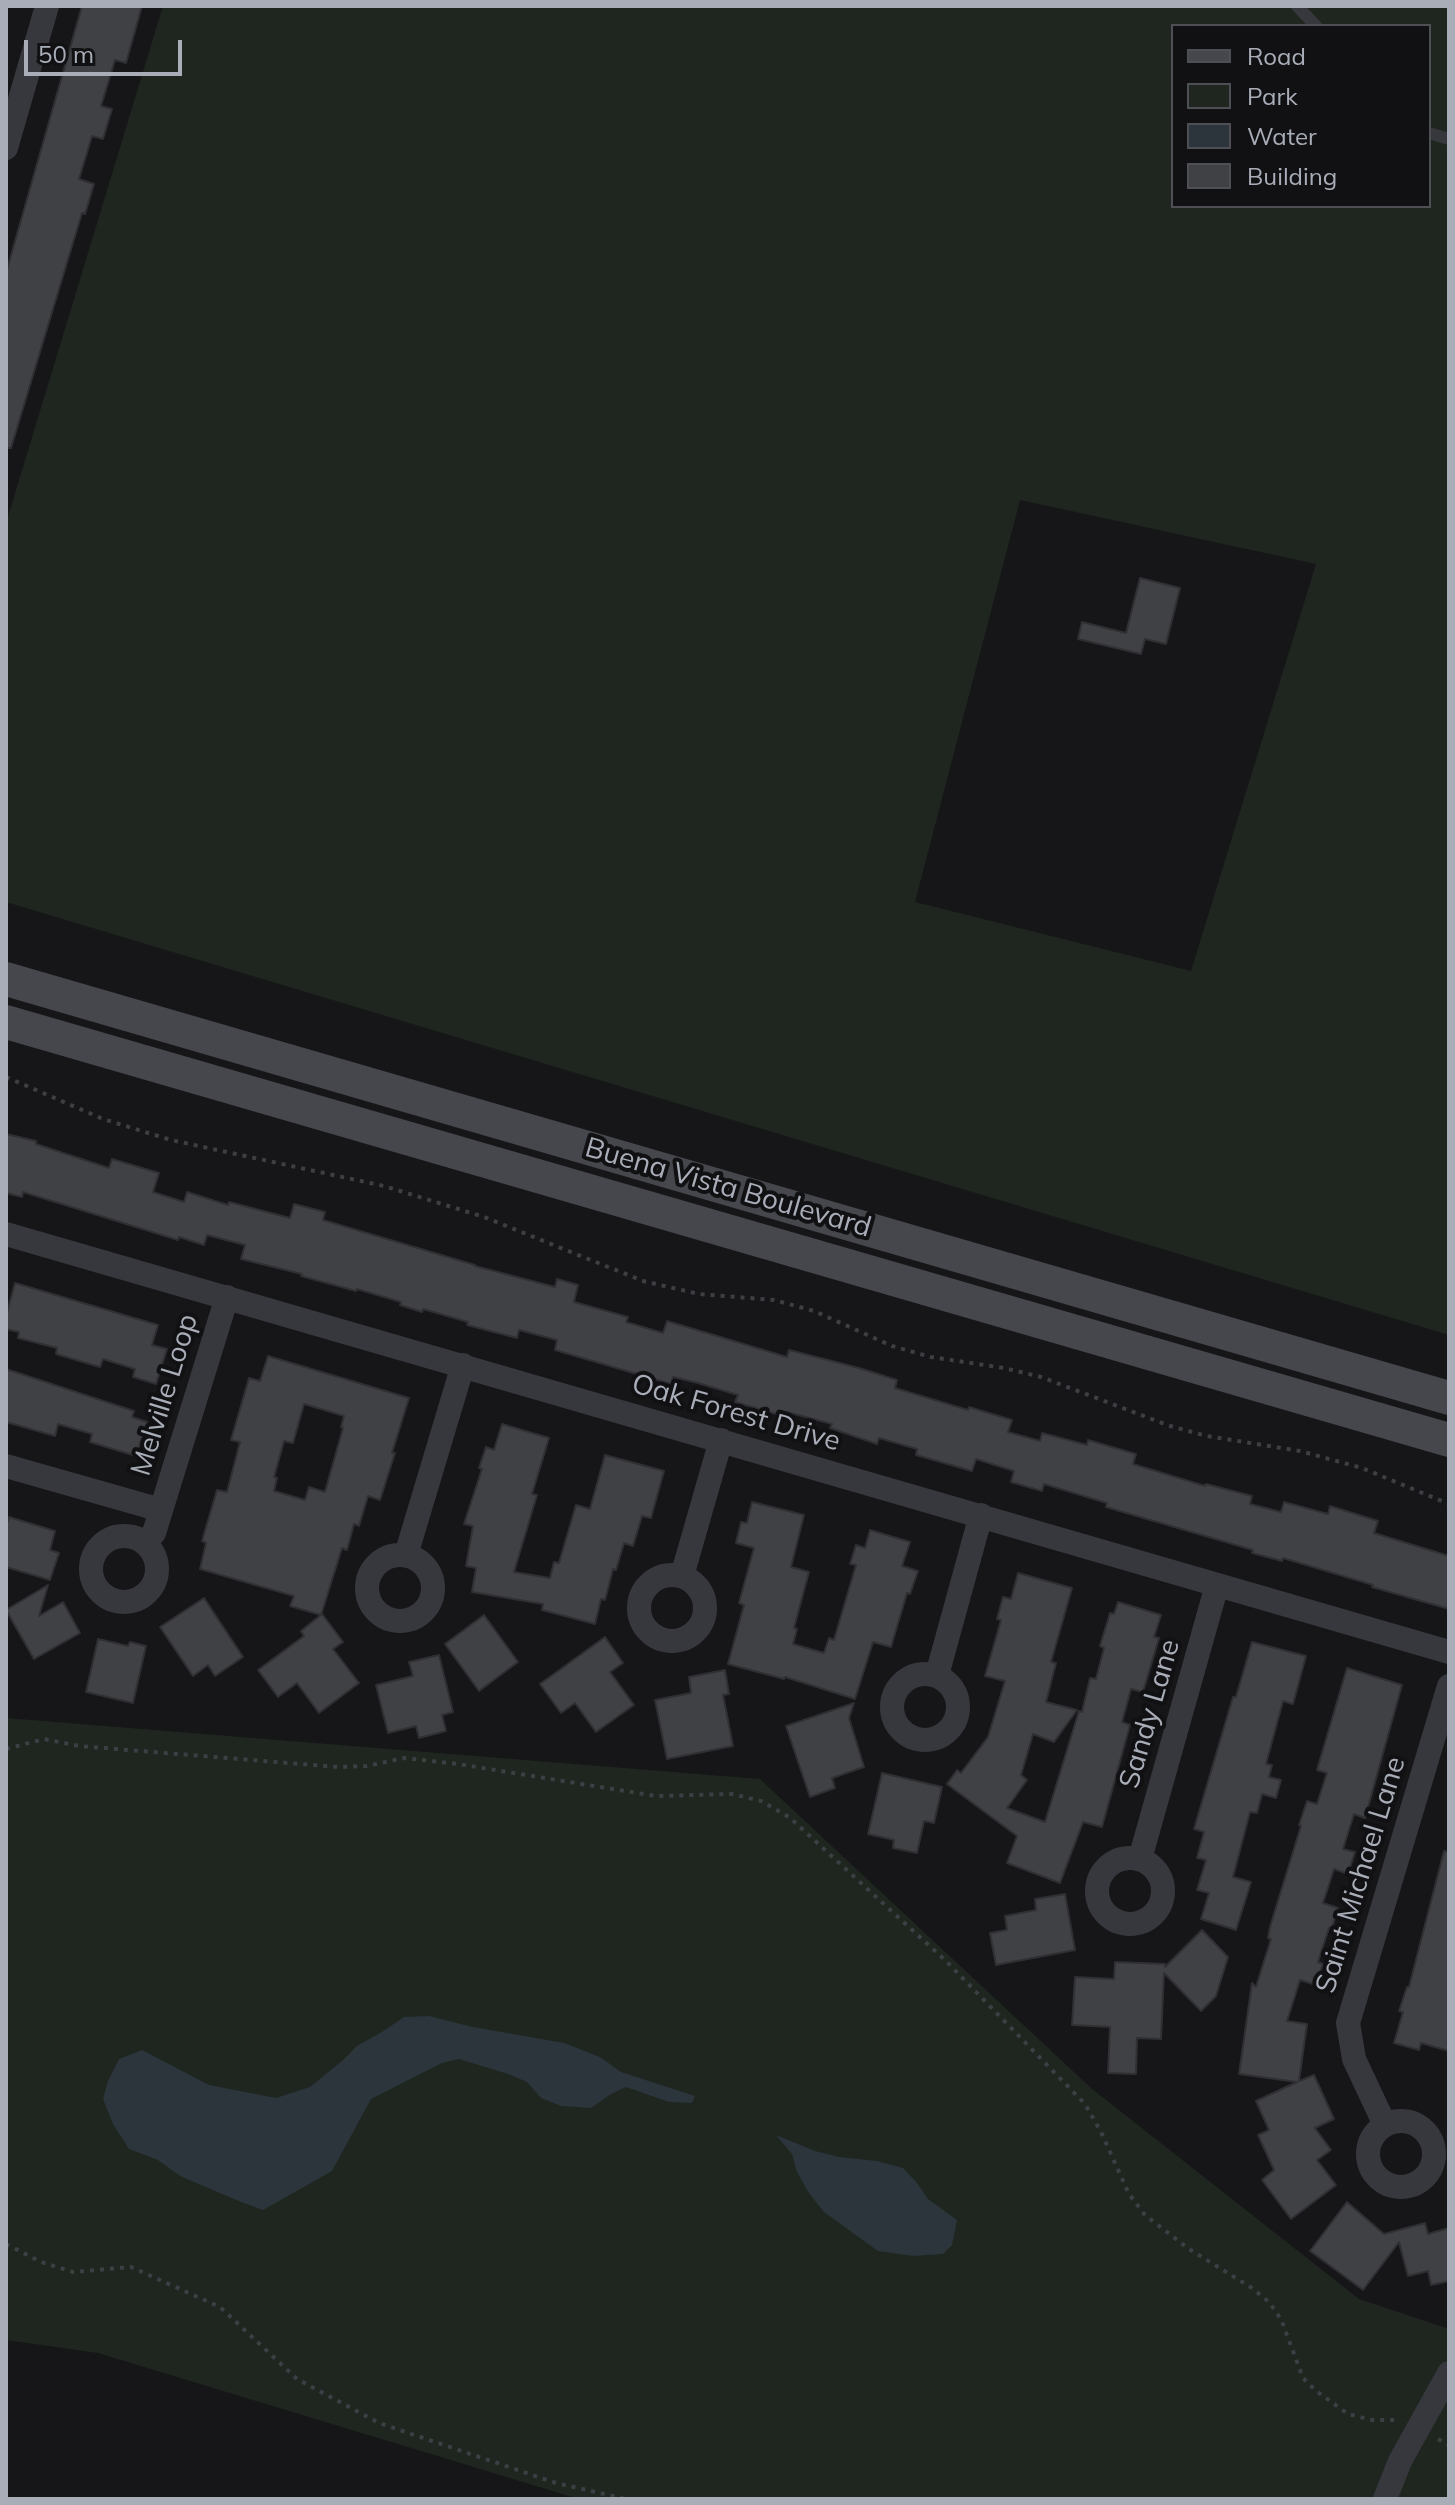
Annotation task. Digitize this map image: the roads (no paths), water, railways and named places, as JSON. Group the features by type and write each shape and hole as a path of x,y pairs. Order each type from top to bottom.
{"main road":[{"name":"Buena Vista Boulevard","path":"6,979 1449,1398"},
{"name":"Buena Vista Boulevard","path":"6,1022 1449,1440"}],"street":[{"path":"6,148 47,6"},
{"name":"Oak Forest Drive","path":"6,1234 1449,1652"},
{"name":"Melville Loop","path":"144,1542 154,1533 227,1297"},
{"path":"406,1555 463,1365"},
{"path":"682,1576 721,1440"},
{"name":"Melville Loop","path":"6,1466 161,1510"},
{"path":"937,1675 981,1515"},
{"name":"Sandy Lane","path":"1140,1859 1217,1585"},
{"name":"Saint Michael Lane","path":"1385,2125 1354,2059 1348,2023 1449,1686"},
{"path":"1385,2499 1400,2461 1449,2373"}],"lane":[{"path":"1297,6 1314,24"}],"water":[{"path":"429,2016 564,2043 600,2057 621,2072 695,2096 692,2103 669,2102 626,2087 591,2108 561,2106 541,2098 527,2082 508,2074 459,2059 442,2063 371,2099 332,2171 263,2210 180,2176 158,2160 129,2149 113,2124 103,2099 119,2059 142,2050 209,2085 276,2098 310,2087 357,2046 404,2017"},
{"path":"776,2135 815,2151 903,2168 928,2199 957,2220 952,2245 943,2254 913,2256 878,2251 824,2212 797,2172 792,2154"}]}
